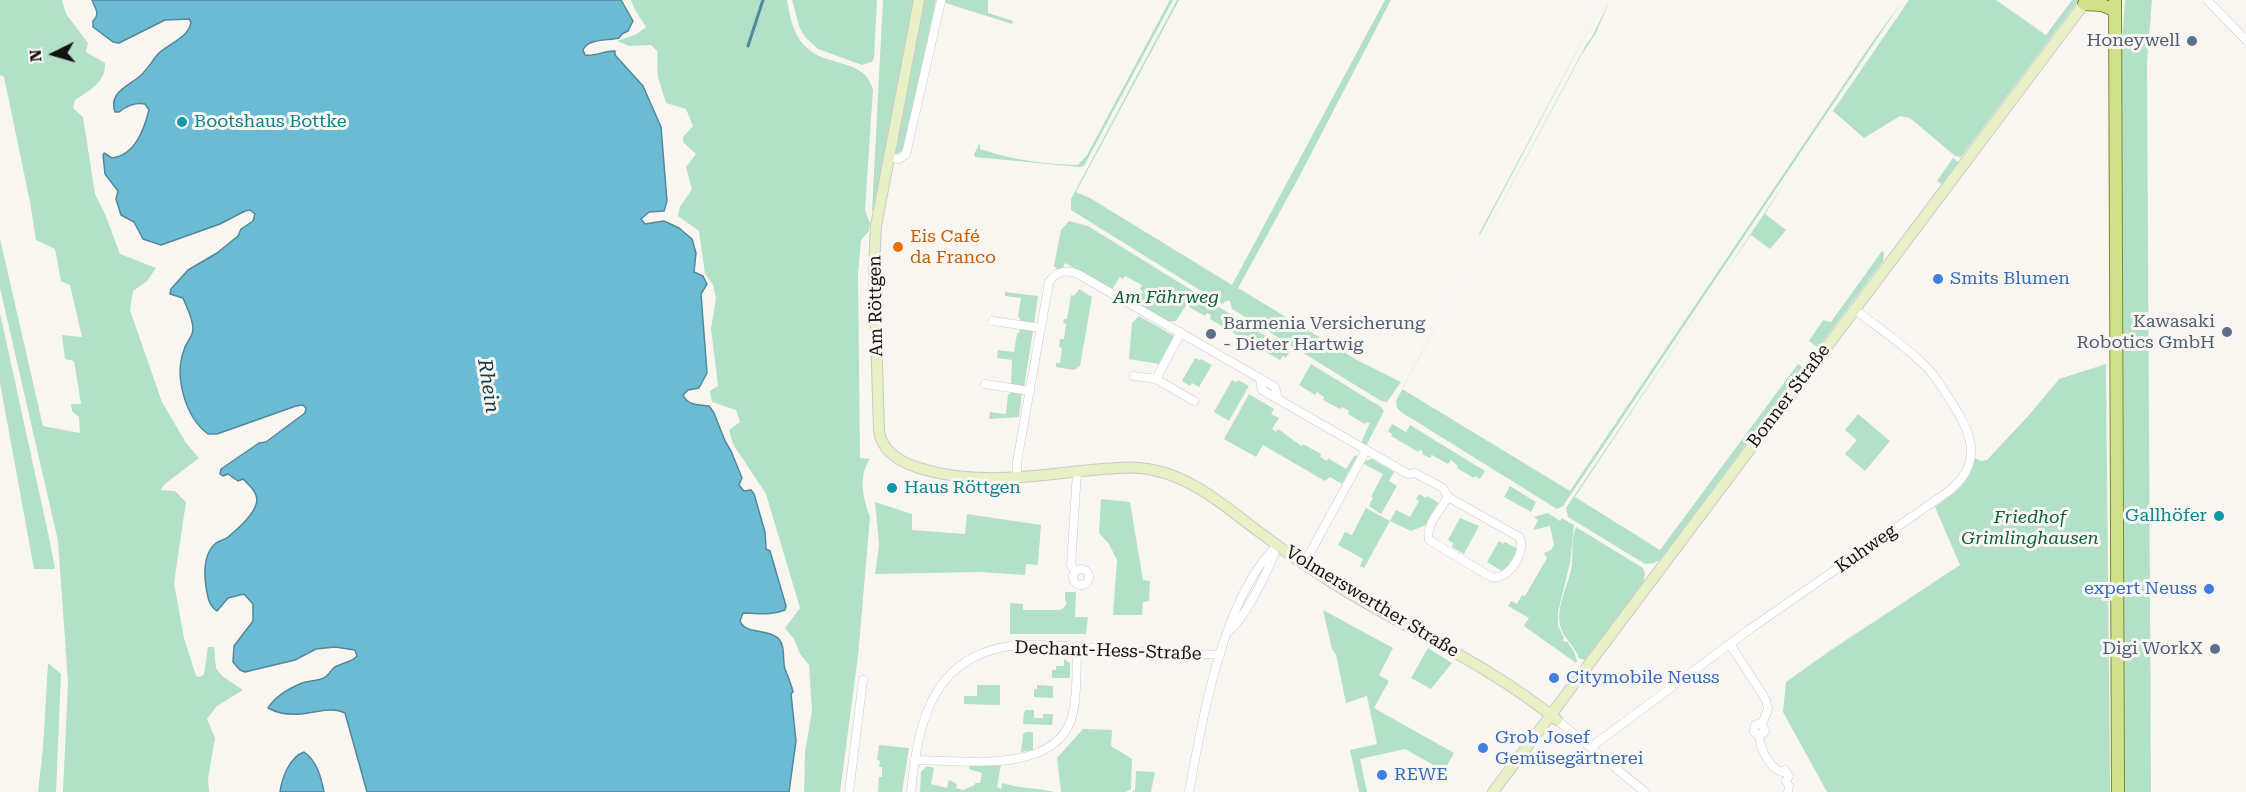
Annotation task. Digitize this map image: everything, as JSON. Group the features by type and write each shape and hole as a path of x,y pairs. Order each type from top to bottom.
{"main road":[{"path":"2085,2 2115,5 2118,792"}],"street":[{"name":"Am Röttgen","path":"890,453 882,443 879,430 874,267 876,226 919,0"},
{"path":"2207,0 2246,40"},
{"path":"889,157 899,159 906,154 941,1"},
{"name":"Bonner Straße","path":"1493,792 1554,717 1854,309 2085,2"},
{"path":"1017,478 1017,462 1049,282 1056,274 1067,271 1078,274 1260,378 1262,390 1408,474 1415,473 1443,488 1448,497 1520,539 1522,550 1505,576 1499,579 1491,577 1429,540 1430,527 1448,497"},
{"name":"Kuhweg","path":"1591,747 1730,644 1949,491 1960,482 1968,469 1971,451 1966,426 1933,374 1918,359 1854,309"},
{"path":"993,321 1041,328"},
{"path":"1156,379 1181,332"},
{"path":"1134,376 1156,379 1194,401"},
{"path":"985,384 1030,391"},
{"path":"1304,564 1366,450"},
{"name":"Volmerswerther Straße","path":"890,453 913,466 944,474 987,479 1139,467 1170,474 1212,497 1342,589 1495,676 1554,717 1645,792"},
{"path":"1075,572 1071,565 1077,472"},
{"path":"1189,792 1220,655 1229,631 1239,622 1272,564 1277,545"},
{"name":"Dechant-Hess-Straße","path":"911,792 914,760 921,726 931,700 946,679 966,662 985,652 1004,647 1035,644 1220,655"},
{"path":"1730,644 1766,700 1768,709 1762,724 1764,732 1759,735 1760,744 1775,769 1782,772 1785,770 1789,776 1786,781 1789,786 1788,792"},
{"path":"914,760 1011,761 1053,745 1066,731 1073,712 1077,646"},
{"path":"849,792 862,680"}],"green space":[{"path":"0,0 62,0 66,14 88,43 86,52 105,63 105,70 100,81 75,100 73,108 83,117 95,194 120,254 156,268 147,281 133,291 130,310 162,402 186,443 199,458 160,490 175,491 186,502 174,583 184,638 196,676 200,677 204,674 208,647 214,647 216,668 222,676 243,690 217,706 207,719 215,738 208,778 209,792 63,792 68,682 58,541 0,288 0,239 43,426 80,433 79,417 72,411 71,404 81,404 74,361 65,359 62,335 82,337 70,285 61,281 55,249 36,240 4,77 0,75"},
{"path":"631,0 787,0 795,31 806,47 824,58 862,73 869,80 873,90 865,210 870,223 869,231 861,240 858,274 860,458 870,459 864,472 863,487 870,517 858,656 840,792 804,792 805,752 812,711 809,665 785,628 800,608 766,494 733,444 729,430 740,422 736,410 712,402 710,391 718,386 711,328 716,298 713,285 705,274 699,231 678,216 680,207 692,189 686,167 696,154 683,142 683,137 693,126 686,109 666,103 658,77 657,51 651,45 629,46 617,41 637,34 646,27"},
{"path":"792,0 877,0 872,62 862,65 818,49 800,29"},
{"path":"883,0 915,0 872,211"},
{"path":"923,0 936,0 905,143 902,151 896,154 894,152"},
{"path":"936,0 988,0 988,13 1013,21 1012,24"},
{"path":"1170,0 1173,0 1082,167 975,157 974,154 980,143 980,149 1016,159 1078,165 1087,155"},
{"path":"1179,0 1076,192 1090,198 1232,285 1385,0 1391,0 1238,288 1357,360 1401,382 1387,402 1381,401 1232,309 1230,301 1222,304 1071,210 1071,199"},
{"path":"1604,0 1480,235 1479,234"},
{"path":"1610,0 1596,33 1582,54 1462,277"},
{"path":"1903,0 1563,506 1557,509 1401,412 1397,408 1396,401 1402,389 1570,491"},
{"path":"1909,0 1996,0 2046,35 2072,0 2079,0 1961,157 1955,156 1910,118 1900,116 1864,138 1833,111"},
{"path":"2125,0 2152,0 2147,62 2151,792 2124,792 2121,61"},
{"path":"1953,158 1958,162 1942,184 1937,181"},
{"path":"1787,179 1765,214 1786,230 1770,249 1751,235 1722,277"},
{"path":"1069,221 1088,226 1290,351 1286,358 1283,356 1280,360 1262,350 1263,347 1257,344 1256,346 1210,319 1211,315 1207,313 1205,316 1189,307 1191,303 1188,302 1176,321 1165,321 1137,304 1143,292 1140,289 1142,285 1125,276 1123,279 1120,277 1112,290 1065,263 1063,268 1058,270 1054,266 1061,230"},
{"path":"1882,251 1883,261 1818,348 1809,341 1823,320 1831,322"},
{"path":"1079,289 1092,297 1080,366 1074,370 1056,367 1056,363 1060,363 1062,348 1059,347 1060,339 1064,339 1066,324 1063,323 1064,319 1067,319 1071,295 1074,296"},
{"path":"1005,292 1038,296 1034,324 1020,322 1018,317 1021,298 1005,296"},
{"path":"1708,297 1575,497 1660,550 1798,364 1803,368 1660,560 1645,564 1568,517 1566,508"},
{"path":"0,313 55,569 34,569 0,383"},
{"name":"Am Fährweg","path":"1139,316 1174,336 1159,364 1129,359 1132,323"},
{"path":"1020,329 1033,331 1024,387 1011,385 1012,360 997,358 998,350 1014,352 1017,333"},
{"path":"1195,358 1212,365 1199,387 1192,383 1190,386 1182,381"},
{"path":"1311,364 1384,411 1366,446 1362,445 1362,440 1370,423 1365,424 1348,414 1349,411 1342,407 1340,409 1323,400 1324,397 1317,392 1315,395 1299,385"},
{"name":"Friedhof Grimlinghausen","path":"2106,364 2110,792 1827,792 1783,712 1786,682 1960,565 1935,507 1965,481 1975,458 1981,461 1987,460 2059,379"},
{"path":"1232,380 1236,382 1238,380 1249,386 1229,421 1214,412"},
{"path":"1011,390 1022,392 1019,417 989,419 990,412 1006,414 1008,394"},
{"path":"1249,394 1274,409 1271,414 1279,418 1272,429 1276,432 1278,429 1302,446 1303,444 1321,454 1320,457 1327,461 1328,458 1346,469 1355,455 1357,457 1342,484 1330,477 1325,481 1263,445 1256,457 1224,439"},
{"path":"1858,414 1890,441 1865,471 1845,454 1857,440 1845,430"},
{"path":"1392,424 1406,432 1410,425 1485,471 1480,479 1475,476 1474,478 1457,468 1458,466 1451,460 1448,464 1432,455 1430,458 1422,454 1420,450 1418,452 1391,436 1392,434 1388,431"},
{"path":"1372,459 1394,472 1389,481 1397,486 1381,514 1369,506 1383,474 1364,464 1365,461"},
{"path":"1510,486 1536,502 1531,512 1504,497"},
{"path":"1419,494 1439,503 1426,525 1411,531 1390,521 1396,510 1410,517 1419,501 1416,499"},
{"path":"1101,499 1130,502 1143,580 1150,581 1149,601 1143,602 1142,615 1113,615 1117,560 1109,544 1099,533"},
{"path":"875,502 912,514 912,530 965,534 967,514 1041,525 1038,565 1026,564 1025,575 980,572 875,574 879,545"},
{"path":"1366,508 1390,521 1364,568 1360,566 1363,559 1338,545 1345,532 1352,535"},
{"path":"1548,513 1560,521 1562,518 1574,525 1570,563 1558,612 1558,625 1563,640 1567,641 1574,652 1576,663 1524,626 1529,618 1508,606 1511,601 1517,604 1522,595 1525,596 1547,558 1544,553 1551,550 1554,545 1550,526 1533,530 1538,520 1534,517"},
{"path":"1460,518 1479,526 1464,554 1452,547 1453,543 1448,540"},
{"path":"1576,527 1643,568 1645,574 1643,583 1585,660 1579,658 1563,634 1559,618 1572,565"},
{"path":"1499,541 1518,549 1504,572 1487,562"},
{"path":"1065,592 1076,592 1075,617 1088,617 1086,634 1010,634 1010,603 1023,604 1023,610 1059,610 1067,603"},
{"path":"1323,610 1393,648 1379,675 1389,681 1374,708 1454,753 1444,771 1405,749 1360,759 1367,792 1359,792 1350,750 1377,744 1367,696 1346,703 1336,655 1332,649"},
{"path":"1428,648 1452,663 1431,689 1411,678"},
{"path":"1064,659 1070,663 1070,678 1052,678 1052,670 1056,670 1056,666 1064,666"},
{"path":"48,663 61,674 56,792 38,792 43,748"},
{"path":"977,685 1000,685 1000,705 964,704 964,696 977,696"},
{"path":"1037,685 1053,686 1053,698 1034,697 1034,689 1037,689"},
{"path":"1026,710 1034,710 1034,718 1043,718 1043,714 1053,714 1052,725 1023,724"},
{"path":"1083,729 1112,730 1111,746 1132,759 1131,789 1126,792 1061,792 1057,758"},
{"path":"1033,732 1033,750 1021,752 1023,734"},
{"path":"879,745 909,748 902,792 878,792 879,777 882,777 882,767 879,767 880,761 877,760"},
{"path":"970,764 1001,765 997,787 1001,789 1002,783 1054,792 920,792 921,772 927,766 934,768 931,784 947,788 949,780 957,784 956,788 963,790 975,783 980,783 982,773 969,769"},
{"path":"1136,771 1155,772 1151,792 1132,792 1135,790"}],"water":[{"name":"Rhein","path":"92,0 621,0 633,21 628,31 619,38 589,43 583,50 585,55 615,51 615,55 643,86 661,127 667,201 664,211 649,212 641,219 645,224 664,221 679,228 692,239 696,253 694,272 703,276 707,284 701,294 707,373 699,388 688,390 683,395 690,403 709,406 742,478 739,485 744,491 751,490 754,494 765,532 766,549 770,551 786,606 785,610 774,613 743,613 740,621 747,628 773,635 782,645 785,669 793,692 791,694 796,741 789,792 367,792 345,713 329,710 292,714 268,708 288,690 302,683 324,678 335,667 357,656 355,650 335,647 316,649 295,660 245,672 240,670 233,662 234,646 253,621 253,604 244,594 228,598 217,611 210,603 207,594 205,570 209,552 216,543 227,538 244,523 253,511 257,499 253,489 243,479 238,481 228,474 223,476 220,474 221,469 259,443 266,442 305,413 306,408 303,405 296,406 217,434 208,434 193,417 184,395 180,372 181,360 192,335 193,325 183,298 170,294 171,289 188,270 217,253 238,236 241,229 253,221 255,214 250,210 245,211 220,224 161,245 143,239 134,222 121,215 116,199 118,191 105,174 103,155 104,153 112,158 127,152 141,133 149,110 145,104 138,104 115,112 114,99 121,90 143,74 162,50 187,32 191,22 189,19 165,20 119,43 113,42 93,27 97,13"},
{"path":"304,752 320,775 324,792 280,792 288,768 295,758"}],"waterway":[{"path":"748,46 763,0"}],"place":[{"name":"Honeywell","path":"2192,41"},
{"name":"Bootshaus Bottke","path":"182,122"},
{"name":"Eis Café da Franco","path":"898,247"},
{"name":"Smits Blumen","path":"1938,279"},
{"name":"Kawasaki Robotics GmbH","path":"2227,332"},
{"name":"Barmenia Versicherung - Dieter Hartwig","path":"1211,334"},
{"name":"Haus Röttgen","path":"892,488"},
{"name":"Gallhöfer","path":"2219,516"},
{"name":"expert Neuss","path":"2209,589"},
{"name":"Digi WorkX","path":"2215,649"},
{"name":"Citymobile Neuss","path":"1554,678"},
{"name":"Grob Josef Gemüsegärtnerei","path":"1483,748"},
{"name":"REWE","path":"1382,775"}]}
